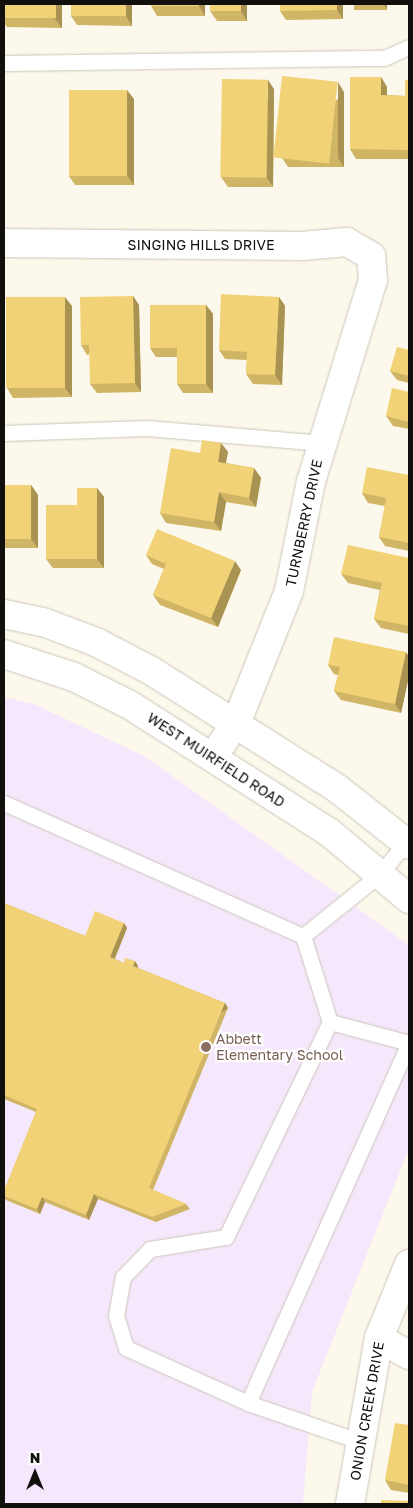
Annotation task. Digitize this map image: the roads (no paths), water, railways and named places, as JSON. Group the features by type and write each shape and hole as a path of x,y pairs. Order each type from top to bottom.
{"street":[{"name":"SINGING HILLS DRIVE","path":"4,243 302,246 347,242 371,256 373,280"},
{"name":"TURNBERRY DRIVE","path":"213,757 237,721 289,591 322,443 373,280"},
{"path":"4,614 43,622 96,642 237,721 338,789 408,843"},
{"name":"WEST MUIRFIELD ROAD","path":"4,654 82,681 213,757 330,833 409,899"},
{"name":"ONION CREEK DRIVE","path":"350,1504 379,1338 409,1264"},
{"path":"379,1338 409,1355"}],"lane":[{"path":"4,64 384,58 409,47"},
{"path":"4,433 147,428 322,443"},
{"path":"4,804 303,936 330,1022 226,1237 150,1249 123,1277 116,1316 126,1348 248,1403 361,1442"},
{"path":"303,936 380,874 408,843"},
{"path":"248,1403 409,1043 330,1022"}],"place":[{"name":"Abbett Elementary School","path":"206,1047"}]}
